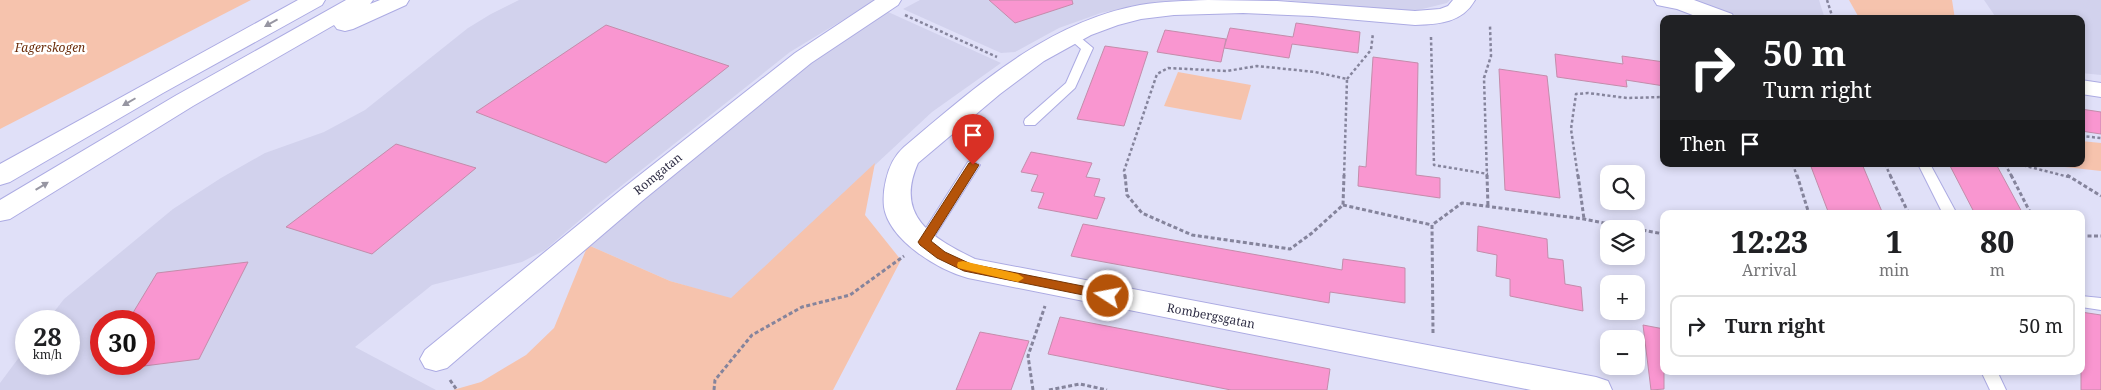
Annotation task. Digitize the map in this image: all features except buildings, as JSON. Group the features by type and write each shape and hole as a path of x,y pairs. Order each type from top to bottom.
{"main road":[{"path":"0,176 314,0"},
{"path":"0,212 184,101 362,0"},
{"path":"184,101 398,0"},
{"path":"1018,66 1040,51 1072,35 1102,22 1140,12 1222,3 1415,18 1436,17 1456,12 1464,0"},
{"path":"1665,0 1713,15"},
{"name":"Romgatan","path":"436,359 624,201 803,58 894,6"},
{"name":"Rombergsgatan","path":"1018,66 907,160 897,193 898,211 910,229 941,255 968,268 1596,390"},
{"path":"2085,88 2101,90"}],"lane":[{"path":"1030,122 1071,86 1087,48 1072,35"},
{"path":"924,242 973,165"},
{"path":"1926,167 1948,210"},
{"path":"2085,302 2101,304"},
{"path":"1991,375 1998,390"}],"path":[{"path":"1827,0 1832,15"},
{"path":"894,6 1018,66"},
{"path":"1346,79 1315,72 1257,66 1228,71 1168,68 1157,74 1124,171 1127,195 1142,213 1192,235 1290,249 1312,233 1343,205 1346,79 1371,50 1376,15"},
{"path":"1415,18 1431,33 1434,165 1488,174"},
{"path":"1488,207 1484,78 1492,56 1490,26"},
{"path":"1584,219 1571,129 1576,94 1588,93 1627,98 1660,97"},
{"path":"2085,136 2101,138"},
{"path":"1794,167 1808,210"},
{"path":"1886,167 1907,210"},
{"path":"2007,167 2030,210"},
{"path":"2031,167 2067,175 2101,196"},
{"path":"1343,205 1432,225 1462,203 1600,222"},
{"path":"1432,225 1433,358"},
{"path":"1645,231 1660,233"},
{"path":"2085,236 2101,236"},
{"path":"714,390 715,380 752,335 802,307 850,295 924,242"},
{"path":"1033,390 1028,356 1052,285"},
{"path":"1049,390 1080,384 1107,390"}],"shaded area":[{"path":"519,0 876,0 790,52 601,202 545,250 522,262 432,285 355,347 436,390 0,390 0,383 15,363 15,375 80,375 80,310 56,310 64,299 173,209 221,178 265,153 324,132 365,110 468,28"},
{"path":"920,0 1177,0 1101,13 1059,28 1015,52 1001,53 903,9"},
{"path":"1283,0 1450,0 1447,3 1410,12"},
{"path":"1694,0 1819,0 1824,15 1735,15"},
{"path":"1984,0 2101,0 2101,75 2085,73 2085,15 1994,15"},
{"path":"886,11 1001,63 932,112 731,299 670,281 588,245 736,121 842,39"}],"green space":[{"name":"Fagerskogen","path":"0,0 251,0 0,129"},
{"path":"1849,0 1952,0 1954,15 1857,15"},
{"path":"1178,72 1251,85 1241,120 1164,106"},
{"path":"2085,141 2101,143 2101,171 2065,167 2085,167"},
{"path":"875,163 865,215 901,260 833,390 453,390 481,382 526,355 554,328 588,245 670,281 731,298"}],"slow traffic":[{"path":"963,265 968,268 1018,278"}],"route":[{"path":"973,165 924,242 941,255 968,268 1108,296"}]}
